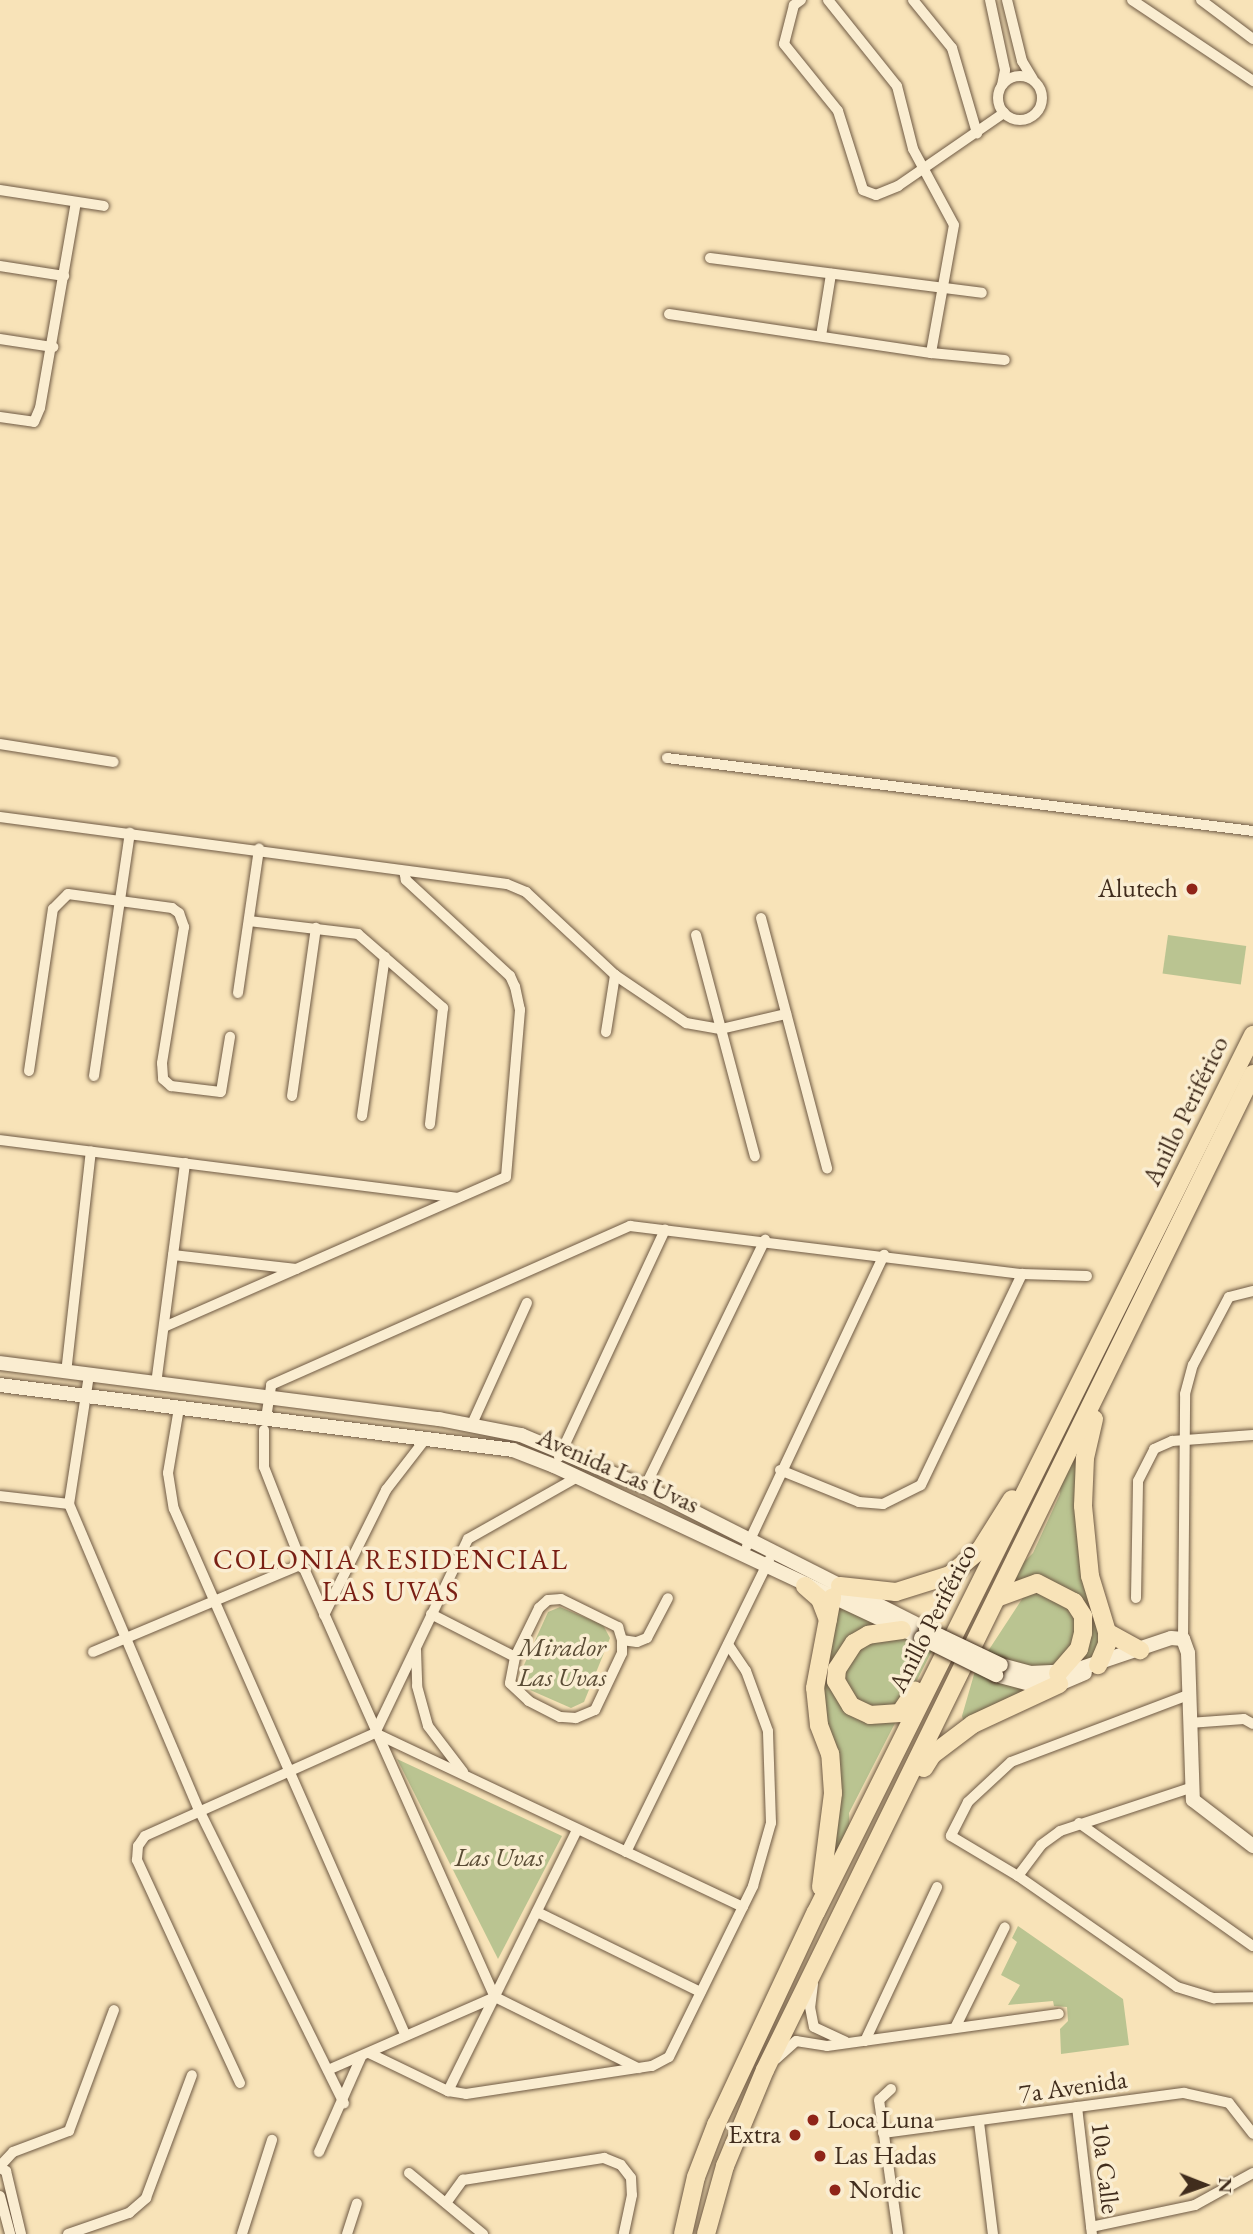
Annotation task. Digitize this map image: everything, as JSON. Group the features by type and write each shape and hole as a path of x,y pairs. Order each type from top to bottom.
{"highway":[{"name":"Anillo Periférico","path":"682,2234 696,2177 716,2125 816,1912 1253,1035"},
{"name":"Anillo Periférico","path":"706,2234 725,2166 765,2070 1253,1074"},
{"path":"1097,1665 1107,1644 1107,1632 1090,1576 1083,1506 1085,1458 1101,1388"},
{"path":"816,1912 832,1817 830,1754 815,1707 828,1621 836,1592 897,1592 934,1583 959,1569 980,1550 1058,1429"},
{"path":"894,1811 932,1755 956,1735 1058,1679 1079,1649 1083,1616 1074,1602 1037,1583 999,1597"},
{"path":"805,1586 820,1599 828,1621"},
{"path":"917,1631 868,1635 844,1655 836,1681 851,1706 870,1715 900,1713 940,1661"},
{"path":"1107,1632 1140,1650"}],"street":[{"path":"801,0 794,5 784,44 838,111 863,190 876,195 977,133 1004,113"},
{"path":"828,0 897,86 921,168 954,225 931,353"},
{"path":"913,0 952,48 977,133"},
{"path":"990,0 1005,70 999,102 1004,113 1016,119 1035,114 1042,94 1022,61 1007,0"},
{"path":"1132,0 1253,81"},
{"path":"1201,0 1253,39"},
{"path":"1002,87 1016,76 1035,82"},
{"path":"0,190 104,206"},
{"path":"0,416 34,422 46,392 76,202"},
{"path":"710,258 982,293"},
{"path":"0,266 64,276"},
{"path":"821,336 831,274"},
{"path":"669,314 931,353 1005,360"},
{"path":"0,339 52,347"},
{"path":"0,744 114,762"},
{"path":"667,758 1253,831"},
{"path":"0,817 259,849 507,884 526,892 615,975 686,1023 721,1029 786,1014"},
{"path":"94,1076 130,833"},
{"path":"238,993 259,849"},
{"path":"164,1327 506,1177 519,997 510,976 406,880 404,871"},
{"path":"29,1071 53,909 68,894 172,908 184,927 163,1079 171,1086 220,1091 230,1037"},
{"path":"761,918 827,1168"},
{"path":"249,921 358,933 443,1008 430,1124"},
{"path":"292,1096 316,928"},
{"path":"696,935 755,1156"},
{"path":"362,1116 385,957"},
{"path":"606,1032 615,975"},
{"path":"0,1140 457,1198"},
{"path":"66,1373 91,1151"},
{"path":"156,1384 185,1163"},
{"path":"638,2068 495,1997 375,1733 302,1564 264,1467 267,1398 271,1385 630,1226 765,1240 1022,1275 1087,1276"},
{"path":"554,1466 665,1230"},
{"path":"645,1487 765,1240"},
{"path":"173,1255 297,1269"},
{"path":"743,1556 780,1470 884,1255"},
{"path":"780,1470 859,1502 883,1504 921,1485 1022,1275"},
{"path":"1253,1291 1229,1297 1212,1323 1185,1394 1183,1639 1188,1695 1190,1788 1199,1807 1253,1846"},
{"path":"472,1424 527,1303"},
{"name":"Avenida Las Uvas","path":"0,1363 472,1424 522,1435 645,1487 773,1552 836,1592 1034,1685 1058,1679 1171,1638 1183,1639"},
{"path":"89,1376 69,1504 200,1812 344,2103"},
{"name":"Avenida Las Uvas","path":"0,1385 179,1408 265,1424 427,1437 513,1450 554,1466 805,1586 836,1592"},
{"path":"179,1408 168,1473 174,1509 405,2035"},
{"path":"1136,1598 1141,1467 1161,1443 1252,1433"},
{"path":"324,1615 386,1490 427,1437"},
{"path":"240,2083 137,1860 138,1846 145,1836 375,1733 468,1539 576,1478"},
{"path":"0,1496 69,1504"},
{"path":"626,1852 773,1552"},
{"path":"93,1652 302,1564"},
{"path":"622,1640 640,1642 647,1637 668,1598"},
{"path":"561,1599 586,1609 618,1627 622,1640 622,1653 595,1710 576,1718 560,1717 516,1693 510,1684 515,1657 539,1608 548,1600 561,1599"},
{"path":"430,1614 515,1657"},
{"path":"365,2055 448,2091 466,2094 638,2068 669,2057 761,1868 771,1823 772,1760 758,1701 746,1671 728,1644"},
{"path":"416,1646 417,1686 428,1726 467,1776"},
{"path":"1188,1695 1011,1762 968,1802 951,1836 1018,1876 1177,1987 1214,1998 1253,1997"},
{"path":"1189,1723 1244,1719 1253,1724"},
{"path":"375,1733 743,1907"},
{"path":"1018,1876 1041,1845 1079,1823 1190,1788"},
{"path":"1079,1823 1253,1946"},
{"path":"448,2091 577,1830"},
{"path":"865,2041 937,1886"},
{"path":"537,1912 700,1992"},
{"path":"956,2026 1005,1927"},
{"path":"765,2070 796,2042 811,2018 817,1964"},
{"path":"328,2070 495,1997"},
{"path":"21,2234 6,2171 0,2167 13,2152 69,2132 114,2010"},
{"path":"796,2042 827,2046 956,2026 1059,2014"},
{"path":"811,2018 819,2031 850,2043"},
{"path":"319,2152 365,2055"},
{"path":"68,2234 129,2213 146,2198 192,2075"},
{"path":"891,2089 879,2100 898,2234"},
{"name":"7a Avenida","path":"883,2133 1184,2092 1229,2103 1253,2134"},
{"name":"10a Calle","path":"1077,2108 1092,2230"},
{"path":"978,2122 993,2234"},
{"path":"242,2234 272,2140"},
{"path":"446,2203 463,2180 604,2158 621,2165 631,2178 632,2195 624,2234"},
{"path":"409,2173 483,2234"},
{"path":"1092,2230 1195,2205 1253,2173"},
{"path":"0,2196 10,2234"},
{"path":"346,2234 357,2204"}],"green space":[{"path":"1168,935 1246,946 1241,985 1163,974"},
{"path":"1070,1451 1085,1458 1104,1655 966,1729 962,1716 975,1671 1024,1596 1021,1587 1008,1578 1033,1553 1060,1494 1061,1471"},
{"path":"832,1598 935,1645 849,1813 850,1845 838,1868 826,1862 830,1841 819,1725"},
{"name":"Mirador Las Uvas","path":"560,1607 603,1625 610,1638 584,1702 571,1708 530,1690 519,1676 548,1612"},
{"name":"Las Uvas","path":"397,1759 562,1836 498,1959"},
{"path":"1018,1926 1123,1999 1129,2045 1061,2054 1060,2029 1068,2021 1067,2007 1054,2006 1053,2001 1008,2005 1020,1985 1001,1975 1017,1942 1012,1938"}],"place":[{"name":"Alutech","path":"1192,889"},
{"name":"Loca Luna","path":"813,2120"},
{"name":"Extra","path":"795,2135"},
{"name":"Las Hadas","path":"820,2156"},
{"name":"Nordic","path":"835,2190"}],"district":[{"name":"COLONIA RESIDENCIAL LAS UVAS","path":"391,1575"}]}
